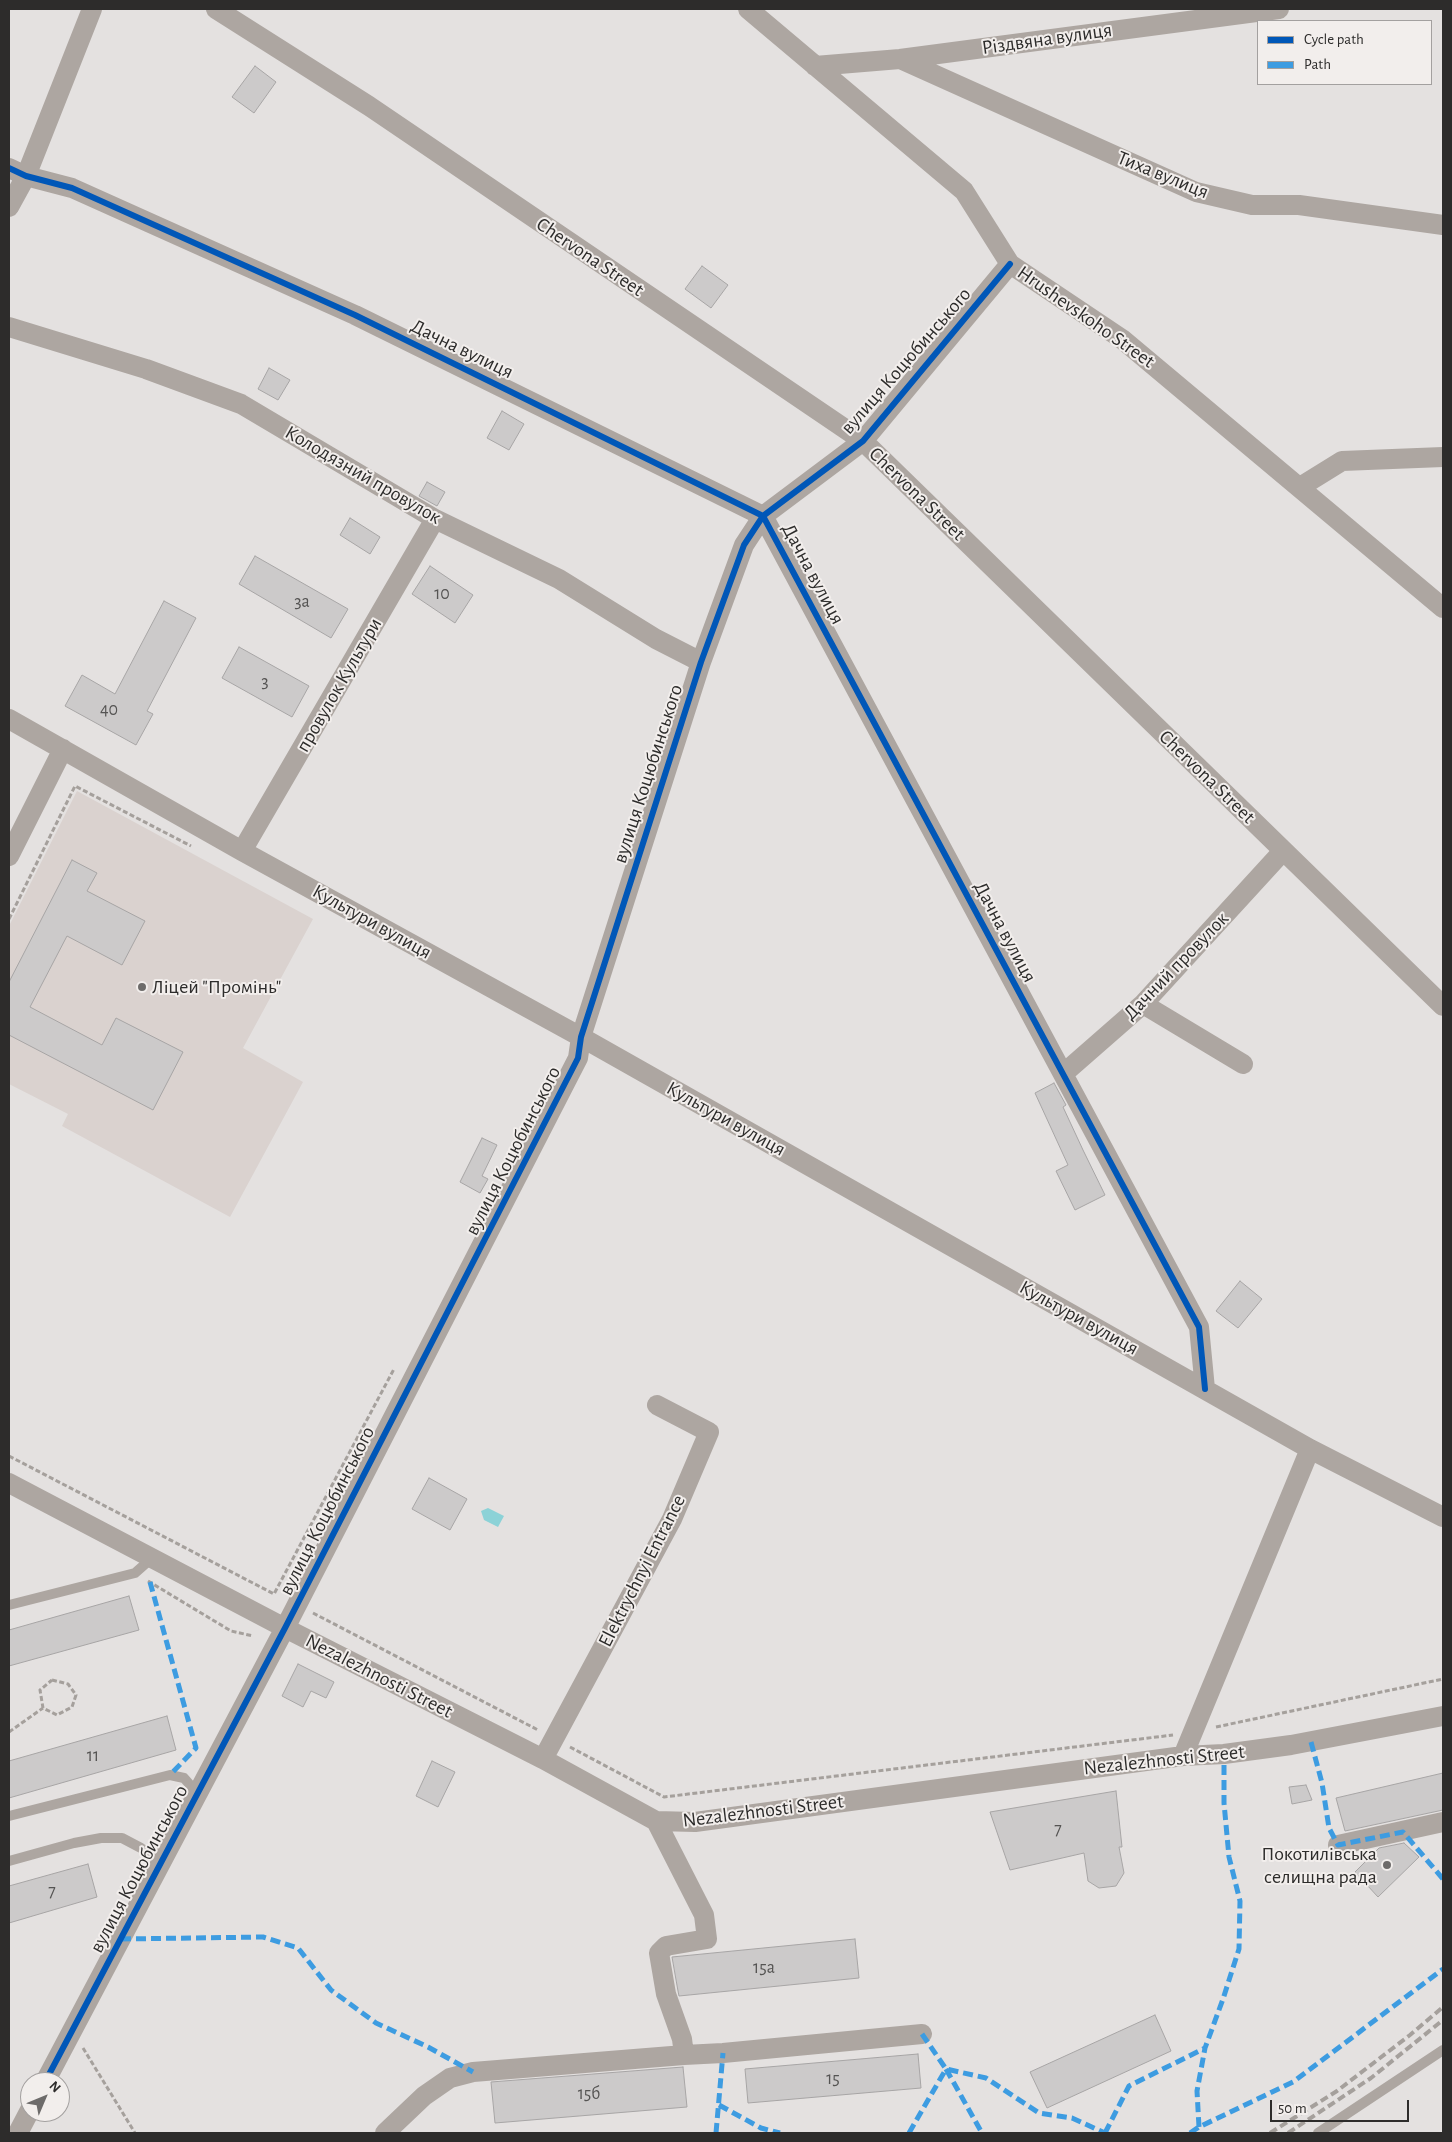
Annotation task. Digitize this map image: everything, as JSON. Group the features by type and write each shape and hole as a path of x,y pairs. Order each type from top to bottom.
{"street":[{"path":"9,207 17,172 92,9"},
{"name":"Chervona Street","path":"216,9 369,106 863,441 1443,1006"},
{"name":"Hrushevskoho Street","path":"748,9 964,192 1010,264 1122,338 1443,608"},
{"name":"Різдвяна вулиця","path":"815,66 900,59 1279,9"},
{"name":"Тиха вулиця","path":"900,59 1196,192 1252,205 1299,204 1443,225"},
{"name":"Дачна вулиця","path":"17,172 72,188 355,315 764,516 1199,1327 1204,1389"},
{"name":"вулиця Коцюбинського","path":"50,2072 285,1628 567,1083 578,1058 581,1037 701,662 744,545 764,516 863,441 1010,264"},
{"name":"Колодязний провулок","path":"9,327 146,369 241,404 435,519 559,579 656,639 701,662"},
{"path":"1300,487 1342,461 1443,457"},
{"name":"провулок Культури","path":"242,852 435,519"},
{"name":"Культури вулиця","path":"9,719 242,852 581,1037 1310,1450 1443,1518"},
{"path":"9,856 63,749"},
{"name":"Дачний провулок","path":"1063,1074 1143,1004 1283,851"},
{"path":"1143,1004 1243,1064"},
{"name":"Elektrychnyi Entrance","path":"543,1758 672,1519 709,1432 657,1405"},
{"path":"1183,1756 1310,1450"},
{"name":"Nezalezhnosti Street","path":"9,1483 285,1628 543,1758 656,1821 695,1822 1183,1756 1224,1754 1291,1746 1443,1716"},
{"path":"656,1821 704,1916 707,1939 666,1946 659,1953 666,1994 682,2039 684,2055"},
{"path":"1338,1845 1443,1822"},
{"path":"385,2133 424,2096 450,2078 473,2072 723,2053 922,2034"}],"lane":[{"path":"9,1605 135,1573 152,1558"},
{"path":"9,1816 170,1776 184,1778 198,1794"},
{"path":"9,1861 74,1843 102,1838 122,1838 162,1862"},
{"path":"1318,2133 1443,2050"}],"path":[{"path":"9,919 75,786 193,847"},
{"path":"274,1594 396,1366"},
{"path":"9,1456 554,1738 664,1797 1193,1732 1443,1678"},
{"path":"52,1680 68,1684 76,1695 72,1707 57,1715 43,1708 40,1690 52,1680"},
{"path":"9,1732 43,1708"},
{"path":"81,2046 136,2133"}],"shaded area":[{"name":"Ліцей \"Промінь\"","path":"77,791 313,919 243,1048 303,1082 230,1217 62,1126 68,1114 9,1084 9,926"}],"water":[{"path":"488,1508 504,1516 498,1527 484,1520 481,1511"}],"building":[{"path":"255,66 276,82 254,113 232,97"},
{"path":"702,266 728,285 711,308 685,289"},
{"path":"269,368 290,380 278,400 258,389"},
{"path":"502,411 524,424 509,450 487,438"},
{"path":"427,482 445,492 437,506 419,496"},
{"path":"350,518 380,537 370,554 340,535"},
{"path":"255,556 348,609 331,638 239,584"},
{"path":"430,566 473,595 455,623 412,594"},
{"path":"164,601 196,618 147,711 153,714 136,745 65,706 82,675 115,694"},
{"path":"239,647 309,686 292,717 222,678"},
{"path":"72,860 97,873 87,891 145,921 122,965 67,936 30,1007 102,1045 116,1018 183,1052 153,1110 9,1035 9,982"},
{"path":"1054,1083 1066,1105 1063,1107 1105,1195 1075,1210 1056,1171 1068,1165 1035,1093"},
{"path":"482,1138 497,1145 482,1176 488,1179 480,1193 460,1182"},
{"path":"1240,1281 1262,1299 1238,1328 1216,1311"},
{"path":"429,1478 467,1499 450,1530 412,1509"},
{"path":"129,1596 139,1630 9,1666 9,1630"},
{"path":"298,1664 334,1682 326,1698 311,1691 303,1707 282,1696"},
{"path":"167,1716 176,1750 9,1798 9,1761"},
{"path":"432,1761 455,1772 438,1807 416,1796"},
{"path":"1443,1773 1443,1810 1345,1831 1336,1798"},
{"path":"1306,1785 1312,1800 1292,1804 1289,1787"},
{"path":"1116,1791 1122,1847 1119,1847 1124,1873 1116,1886 1099,1888 1088,1881 1084,1853 1010,1870 990,1812"},
{"name":"Покотилівська селищна рада","path":"1404,1843 1419,1857 1378,1897 1355,1872 1379,1848"},
{"path":"88,1864 97,1897 9,1923 9,1886"},
{"path":"855,1939 859,1978 679,1996 672,1957"},
{"path":"1155,2015 1171,2051 1047,2108 1030,2072"},
{"path":"918,2054 921,2088 748,2103 745,2069"},
{"path":"683,2067 687,2107 495,2123 491,2082"}],"railway":[{"path":"1270,2133 1337,2091 1443,2007"},
{"path":"1288,2133 1371,2078 1443,2020"}],"marked path":[{"path":"150,1582 196,1748 170,1775"},
{"path":"1311,1742 1322,1783 1329,1828 1338,1845 1403,1832 1443,1879"},
{"path":"1199,2127 1197,2091 1205,2048 1239,1949 1240,1901 1229,1857 1224,1803 1224,1754"},
{"path":"121,1939 263,1937 298,1948 331,1990 376,2023 428,2047 473,2072"},
{"path":"1190,2133 1293,2082 1443,1969"},
{"path":"922,2034 946,2069 986,2078 1039,2113 1072,2118 1105,2133"},
{"path":"1105,2133 1129,2086 1205,2048"},
{"path":"716,2133 723,2053"},
{"path":"946,2069 982,2133"},
{"path":"909,2133 946,2069"},
{"path":"719,2105 761,2128 780,2133"}],"cycle path":[{"path":"9,168 26,176 72,188 355,315 763,516 1199,1327 1205,1389"},
{"path":"50,2072 285,1628 578,1058 581,1037 701,662 744,545 763,516 863,441 1010,264"}],"place":[{"name":"Ліцей \"Промінь\"","path":"142,987"},
{"name":"Покотилівська селищна рада","path":"1387,1865"}]}
